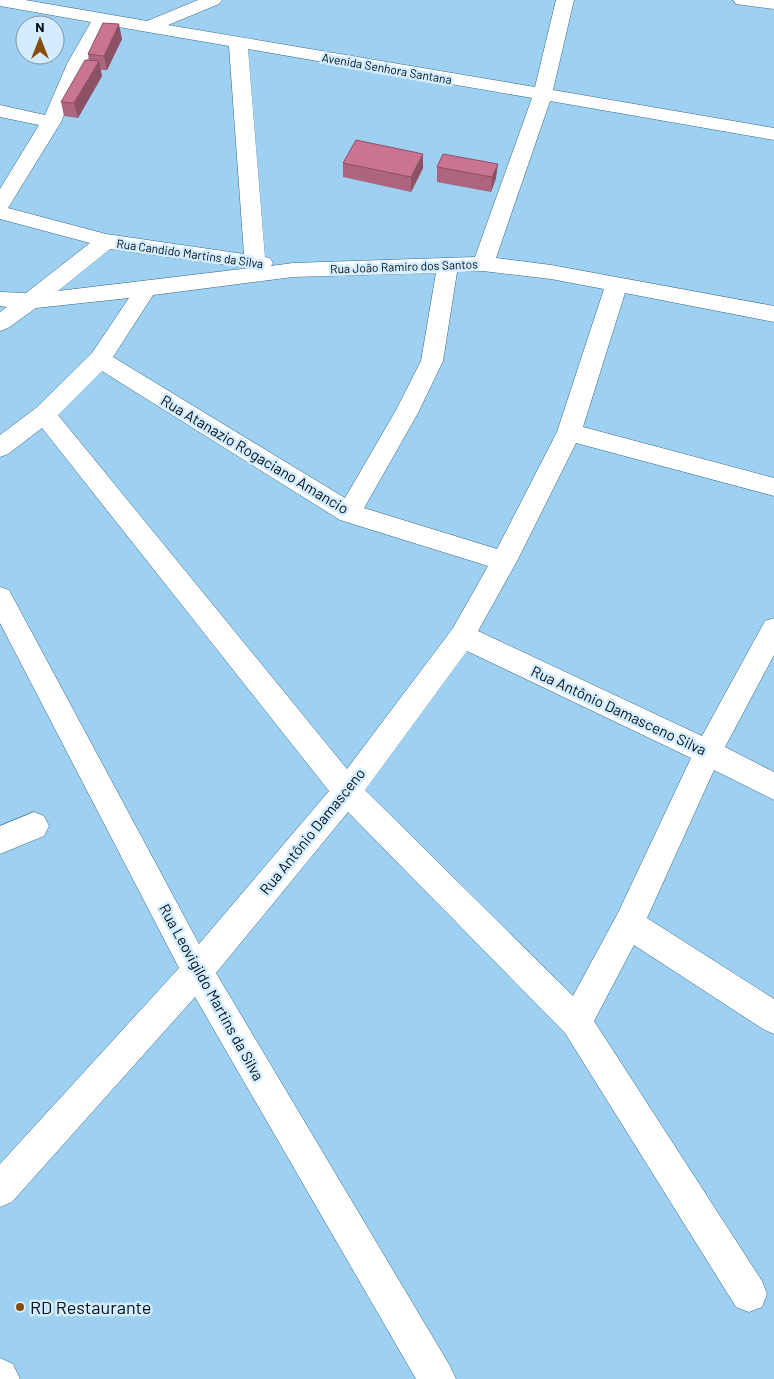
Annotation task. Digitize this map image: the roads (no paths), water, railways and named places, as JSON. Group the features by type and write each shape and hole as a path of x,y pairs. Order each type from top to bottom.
{"street":[{"path":"147,27 213,0"},
{"path":"483,264 543,95 565,0"},
{"path":"742,0 774,4"},
{"name":"Avenida Senhora Santana","path":"0,1 774,134"},
{"path":"0,205 51,122 76,64 101,19"},
{"path":"238,42 254,262"},
{"path":"0,111 51,122"},
{"name":"Rua Candido Martins da Silva","path":"0,212 106,241 154,250 254,262 293,270"},
{"path":"0,323 31,301 106,241"},
{"path":"349,513 406,413 432,361 448,264"},
{"name":"Rua João Ramiro dos Santos","path":"0,299 31,301 146,289 293,270 483,264 551,272 774,314"},
{"name":"Rua Antônio Damasceno","path":"0,1190 198,971 347,791 462,636 504,561 569,432 617,284"},
{"path":"0,448 44,414 100,359 146,289"},
{"name":"Rua Atanazio Rogaciano Amancio","path":"100,359 349,513 504,561"},
{"path":"44,414 347,791 576,1022 749,1294"},
{"path":"569,432 774,487"},
{"name":"Rua Leovigildo Martins da Silva","path":"0,598 198,971 437,1379"},
{"name":"Rua Antônio Damasceno Silva","path":"462,636 708,752 774,787"},
{"path":"576,1022 629,924 708,752 771,642"},
{"path":"0,840 34,826"},
{"path":"629,924 774,1018"}],"place":[{"name":"RD Restaurante","path":"20,1307"}]}
